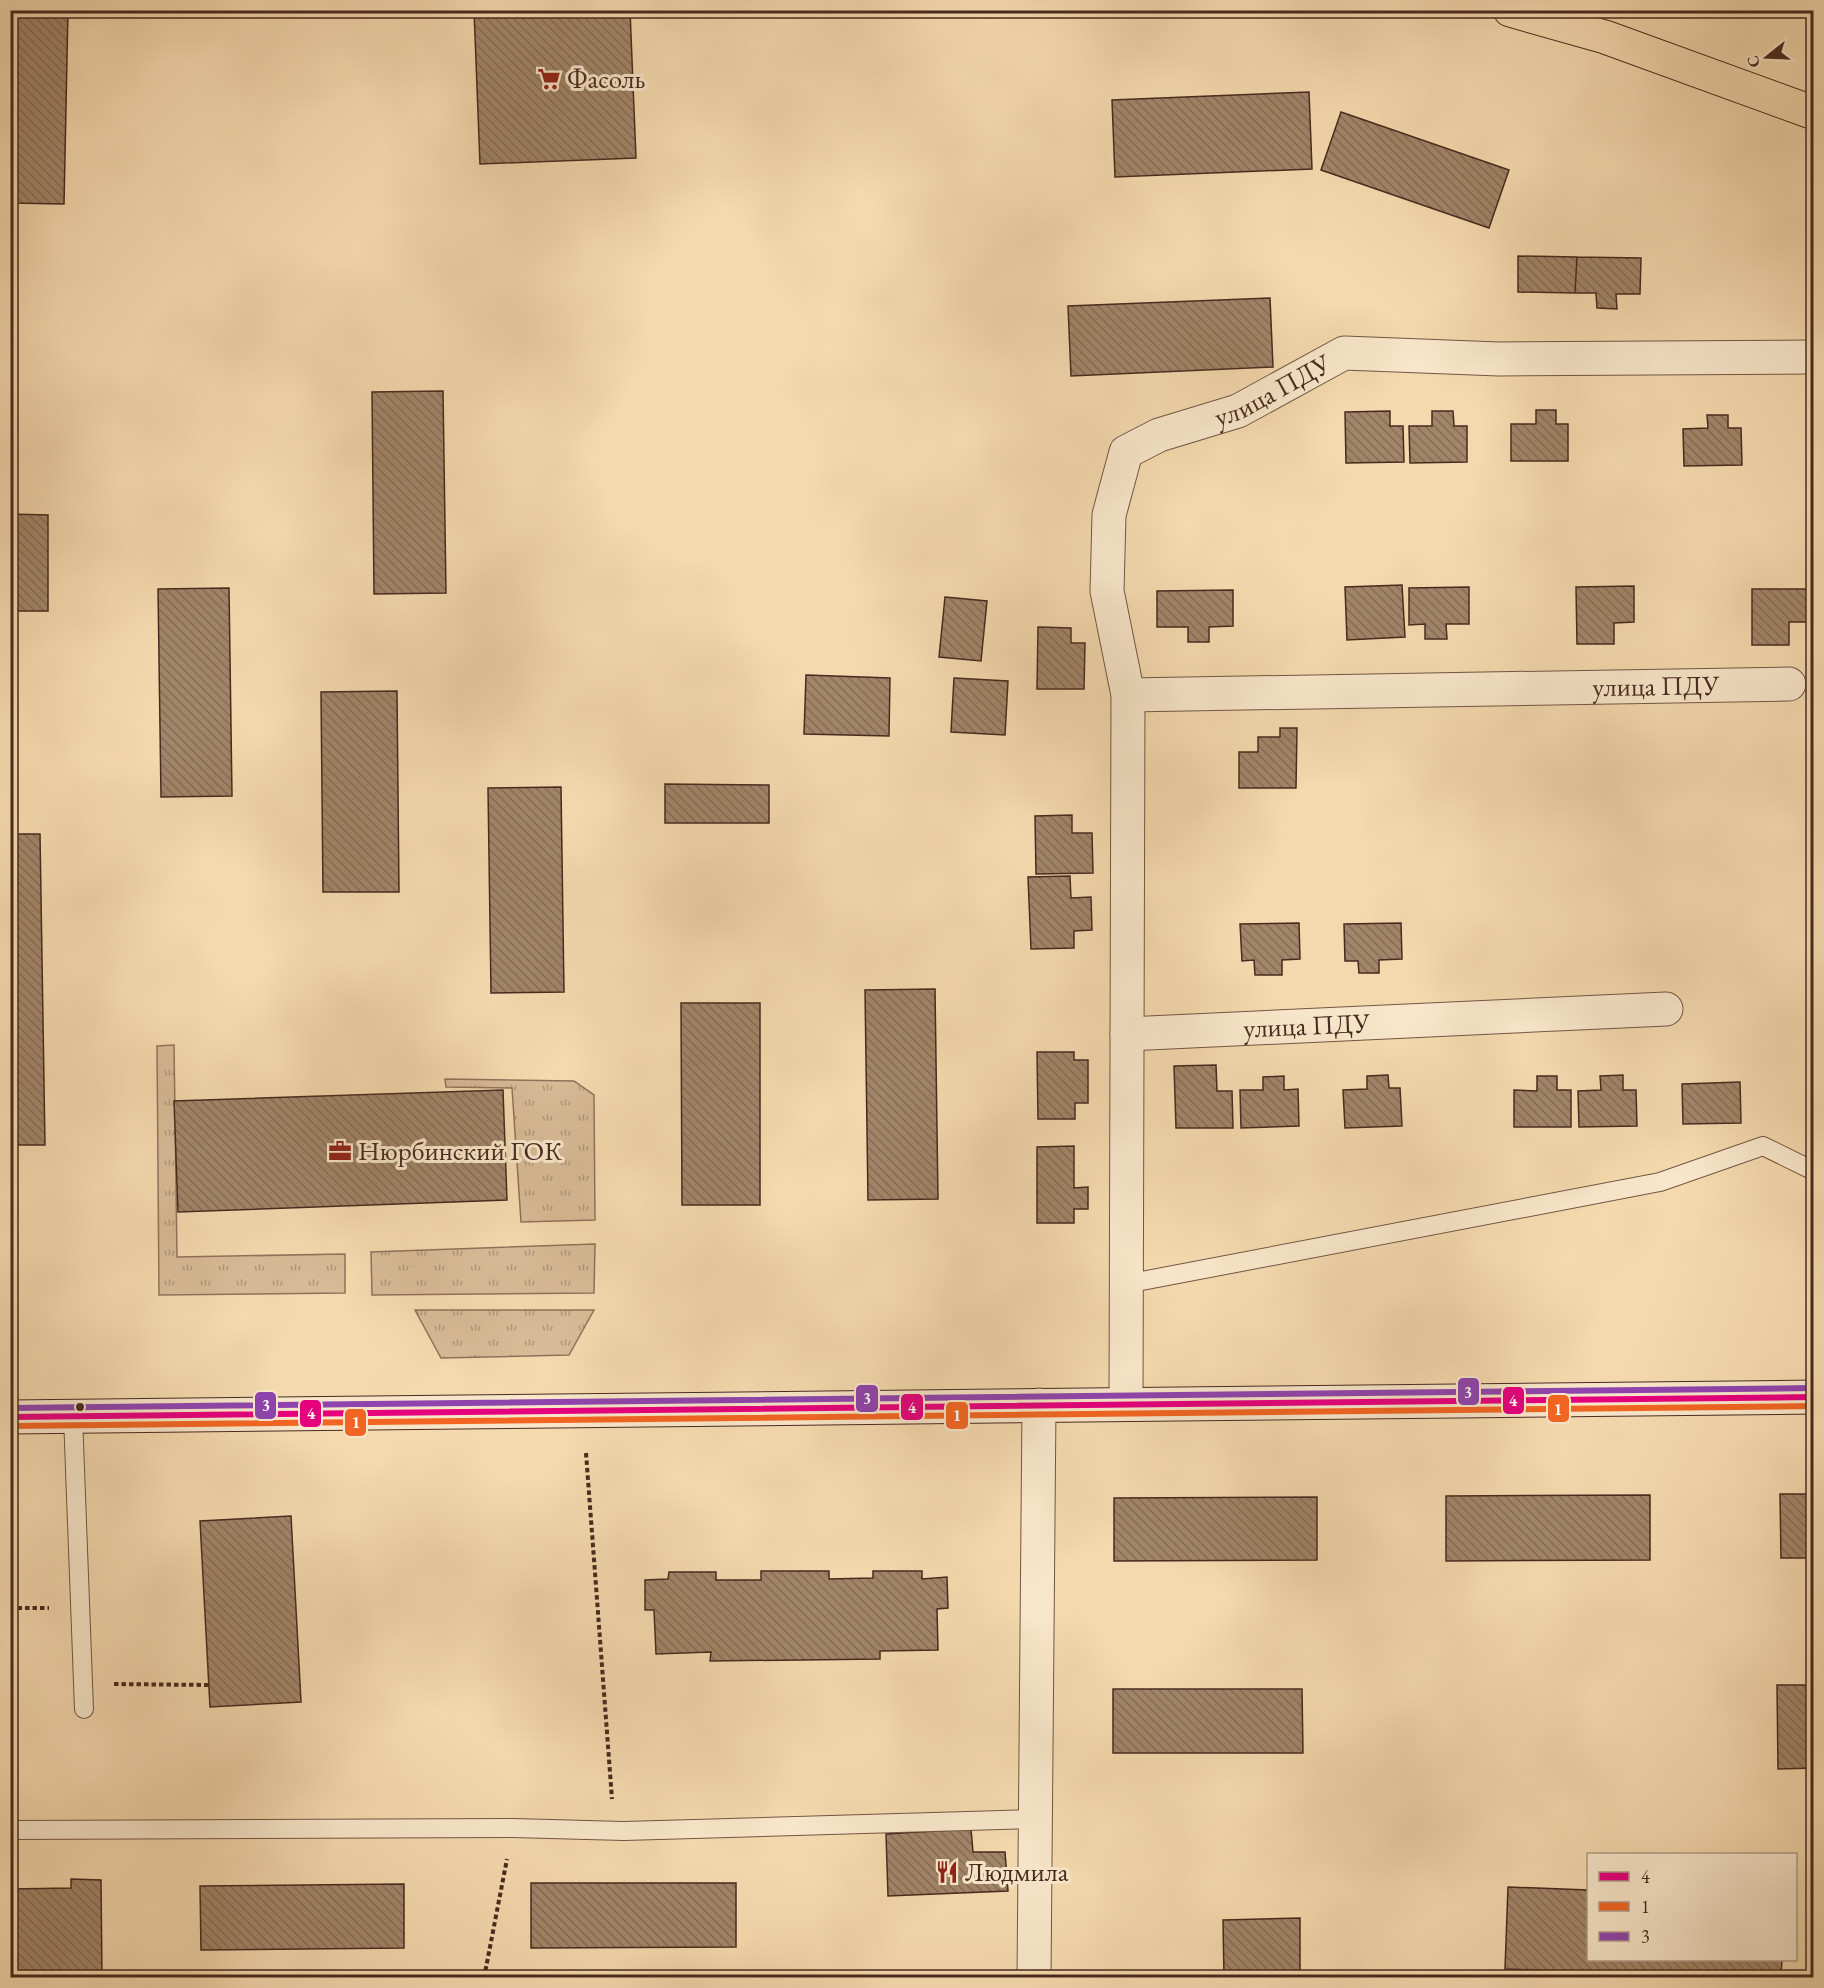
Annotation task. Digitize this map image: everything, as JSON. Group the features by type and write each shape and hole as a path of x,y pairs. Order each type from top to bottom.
{"main road":[{"path":"1510,10 1605,37 1814,113"}],"street":[{"name":"улица ПДУ","path":"1126,1404 1128,695 1107,591 1109,515 1126,452 1160,435 1238,411 1344,353 1499,359 1814,357"},
{"name":"улица ПДУ","path":"1128,695 1789,684"},
{"name":"улица ПДУ","path":"1127,1034 1666,1009"},
{"path":"10,1417 1814,1397"},
{"path":"1034,1977 1039,1406"}],"lane":[{"path":"1126,1284 1660,1182 1763,1146 1814,1171"},
{"path":"73,1416 84,1708"},
{"path":"10,1830 513,1828 624,1831 1035,1819"}],"path":[{"path":"586,1453 612,1801"},
{"path":"10,1608 80,1608"},
{"path":"83,1684 209,1684"},
{"path":"484,1977 513,1828"}],"green space":[{"path":"174,1045 177,1257 345,1254 345,1293 159,1295 157,1046"},
{"path":"445,1079 574,1081 594,1095 595,1220 521,1222 512,1088 446,1087"},
{"path":"595,1244 594,1293 372,1295 371,1252"},
{"path":"415,1310 594,1310 569,1355 441,1358"}],"building":[{"path":"10,10 68,10 64,204 10,203"},
{"path":"474,10 630,10 636,158 480,164"},
{"path":"1309,92 1312,169 1115,177 1112,100"},
{"path":"1341,112 1509,170 1489,228 1321,170"},
{"path":"1518,256 1577,257 1575,293 1518,292"},
{"path":"1577,257 1641,258 1640,294 1616,294 1617,309 1597,308 1596,293 1575,293"},
{"path":"1270,298 1273,367 1071,376 1068,306"},
{"path":"443,391 446,593 374,594 372,392"},
{"path":"1536,410 1556,410 1556,424 1568,424 1568,461 1511,461 1511,424 1536,424"},
{"path":"1390,411 1390,426 1403,426 1404,462 1346,463 1345,412"},
{"path":"1432,411 1453,411 1454,426 1467,426 1467,462 1410,463 1409,426 1432,426"},
{"path":"1707,415 1728,415 1728,428 1741,428 1742,465 1684,466 1683,429 1708,428"},
{"path":"10,514 48,515 48,611 10,611"},
{"path":"1402,585 1405,637 1347,640 1345,587"},
{"path":"1634,586 1634,622 1614,623 1614,644 1577,644 1576,587"},
{"path":"1469,587 1469,624 1446,624 1447,639 1425,639 1425,624 1409,625 1409,588"},
{"path":"229,588 232,796 161,797 158,589"},
{"path":"1752,589 1809,589 1808,622 1789,622 1789,645 1752,645"},
{"path":"1233,590 1233,626 1209,627 1209,642 1188,642 1188,627 1157,627 1157,591"},
{"path":"945,597 987,601 981,661 939,657"},
{"path":"1038,627 1071,628 1071,643 1085,643 1084,689 1037,689"},
{"path":"806,675 890,678 889,736 804,734"},
{"path":"954,678 1008,681 1005,735 951,732"},
{"path":"397,691 399,892 323,892 321,692"},
{"path":"1280,728 1297,728 1296,788 1239,788 1239,752 1258,752 1258,737 1280,737"},
{"path":"665,784 769,785 769,823 665,823"},
{"path":"561,787 564,992 491,993 488,788"},
{"path":"1072,815 1072,833 1092,833 1093,873 1036,874 1035,816"},
{"path":"10,834 40,834 45,1145 10,1145"},
{"path":"1070,876 1071,898 1091,897 1092,930 1074,931 1074,948 1031,949 1028,877"},
{"path":"1299,923 1300,959 1282,960 1282,975 1255,975 1254,960 1242,961 1240,924"},
{"path":"1401,923 1402,959 1379,960 1379,973 1359,973 1358,961 1345,961 1344,924"},
{"path":"935,989 938,1199 868,1200 865,990"},
{"path":"681,1003 760,1003 760,1205 682,1205"},
{"path":"1037,1052 1074,1052 1074,1060 1088,1060 1088,1103 1075,1103 1075,1119 1038,1119"},
{"path":"1216,1065 1217,1091 1232,1091 1233,1128 1176,1128 1174,1066"},
{"path":"1388,1075 1389,1088 1400,1088 1402,1126 1345,1128 1343,1090 1367,1089 1367,1076"},
{"path":"1623,1075 1623,1090 1636,1090 1637,1126 1579,1127 1578,1091 1601,1090 1600,1076"},
{"path":"1284,1076 1284,1090 1298,1089 1299,1126 1241,1128 1240,1090 1263,1090 1263,1077"},
{"path":"1537,1076 1557,1076 1557,1090 1571,1090 1571,1127 1514,1127 1514,1090 1537,1091"},
{"path":"1740,1082 1741,1123 1683,1124 1682,1084"},
{"name":"Нюрбинский ГОК","path":"503,1090 507,1200 178,1212 174,1101"},
{"path":"1074,1146 1074,1188 1088,1187 1088,1209 1074,1209 1074,1223 1037,1223 1037,1147"},
{"path":"1780,1494 1814,1494 1814,1558 1781,1558"},
{"path":"1650,1495 1650,1560 1446,1561 1446,1496"},
{"path":"1317,1497 1317,1560 1114,1561 1114,1498"},
{"path":"291,1516 301,1702 210,1707 200,1521"},
{"path":"761,1571 829,1571 829,1579 873,1578 873,1571 922,1571 922,1579 947,1577 948,1608 937,1609 938,1650 880,1651 880,1659 710,1661 711,1652 656,1654 654,1610 645,1610 645,1580 668,1579 669,1572 716,1572 716,1580 761,1580"},
{"path":"1777,1685 1814,1685 1814,1768 1778,1769"},
{"path":"1113,1689 1302,1689 1303,1753 1113,1753"},
{"name":"Людмила","path":"971,1829 973,1852 1005,1852 1008,1891 888,1896 886,1834"},
{"path":"71,1879 101,1880 102,1978 10,1978 10,1889 71,1888"},
{"path":"531,1883 736,1883 736,1947 531,1948"},
{"path":"404,1884 404,1948 201,1950 200,1886"},
{"path":"1508,1887 1587,1890 1587,1961 1782,1961 1781,1978 1505,1969"},
{"path":"1300,1918 1300,1978 1224,1978 1223,1920"}],"transit line":[{"name":"3","path":"10,1408 1814,1388"},
{"name":"4","path":"10,1417 1814,1397"},
{"name":"1","path":"10,1426 1814,1406"}],"place":[{"name":"Фасоль","path":"549,79"},
{"name":"Нюрбинский ГОК","path":"340,1151"},
{"name":"Людмила","path":"947,1872"}]}
